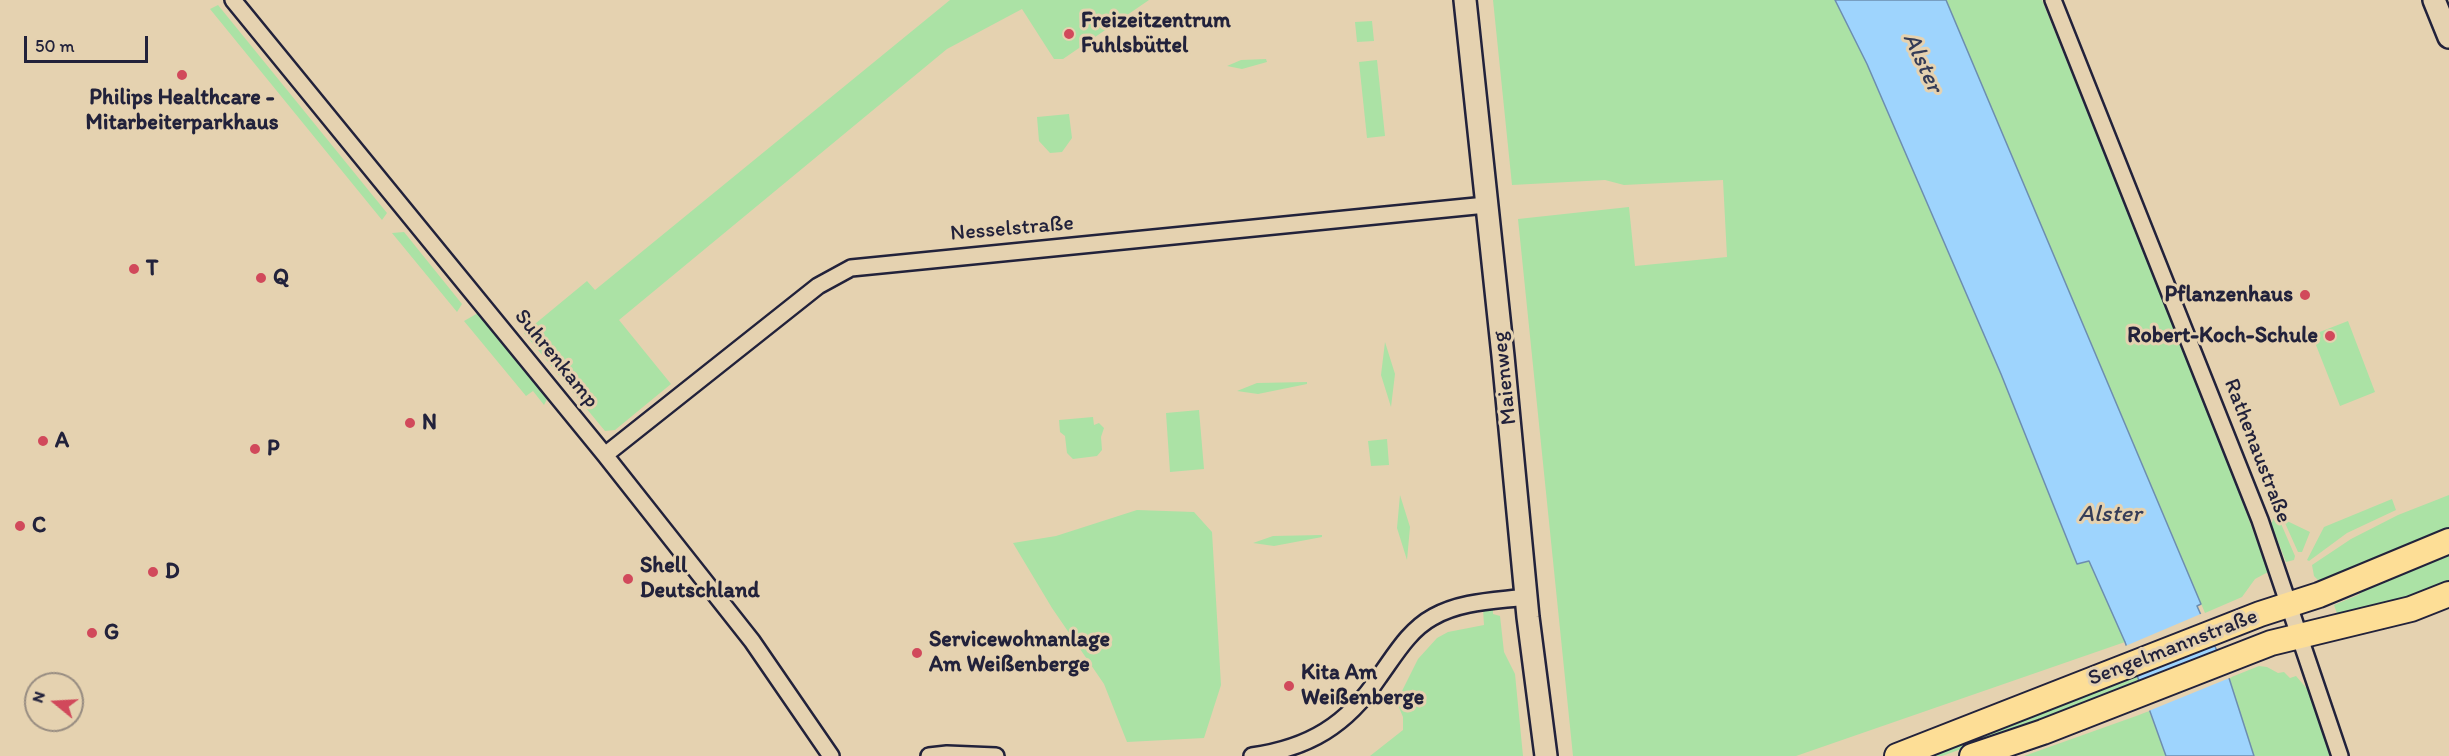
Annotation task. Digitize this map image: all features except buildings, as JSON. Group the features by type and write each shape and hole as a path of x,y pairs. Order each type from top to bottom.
{"main road":[{"name":"Sengelmannstraße","path":"1898,756 2229,626 2319,595 2449,541"},
{"name":"Sengelmannstraße","path":"1972,756 2043,732 2271,644 2411,609 2449,594"}],"street":[{"name":"Suhrenkamp","path":"233,0 605,455 752,641 831,756"},
{"name":"Maienweg","path":"1466,0 1526,597 1545,756"},
{"name":"Rathenaustraße","path":"2053,0 2233,448 2260,520 2340,756"},
{"path":"2434,0 2449,37"},
{"name":"Nesselstraße","path":"605,455 818,286 851,268 1486,204"},
{"path":"1252,756 1291,749 1333,727 1361,701 1410,635 1434,616 1456,606 1526,597"},
{"path":"929,756 947,754 996,756"}],"green space":[{"path":"950,0 1149,0 1063,59 1054,59 1022,9 947,49 619,320 671,384 615,430 605,431 524,333 587,281 595,290"},
{"path":"1493,0 1835,0 1867,64 2001,374 2077,564 2089,561 2125,642 1796,756 1573,756 1518,219 1629,207 1635,266 1727,257 1723,180 1624,185 1605,180 1512,185"},
{"path":"1946,0 2042,0 2224,451 2268,572 2255,579 2242,597 2205,613"},
{"path":"218,5 387,213 382,220 210,9"},
{"path":"1372,21 1374,41 1357,42 1355,22"},
{"path":"1266,59 1267,62 1242,69 1227,66 1241,60"},
{"path":"1377,60 1385,136 1367,138 1359,62"},
{"path":"1069,114 1072,138 1062,152 1050,153 1039,141 1037,117"},
{"path":"404,232 462,304 457,312 392,233"},
{"path":"478,313 548,397 544,405 533,391 526,396 464,321"},
{"path":"2348,321 2375,392 2340,406 2312,335"},
{"path":"1385,342 1395,374 1391,407 1381,375"},
{"path":"1307,382 1307,384 1258,394 1237,391 1257,383"},
{"path":"1199,410 1204,469 1170,472 1166,413"},
{"path":"1093,417 1094,425 1099,423 1104,428 1101,437 1102,450 1097,456 1073,459 1067,453 1065,436 1060,432 1059,420"},
{"path":"1387,439 1389,465 1371,466 1368,441"},
{"path":"1400,495 1410,527 1407,560 1397,528"},
{"path":"2449,495 2449,533 2320,582 2314,576 2312,565 2351,539 2398,515"},
{"path":"2392,499 2396,510 2347,533 2309,561 2307,560 2324,527"},
{"path":"1137,510 1194,512 1212,532 1221,685 1204,738 1127,742 1104,684 1052,608 1013,543 1056,536"},
{"path":"2274,518 2279,519 2295,556 2294,560 2286,562 2271,524"},
{"path":"2287,521 2310,532 2302,552 2298,552 2285,523"},
{"path":"1322,535 1322,537 1274,546 1253,543 1273,536"},
{"path":"2449,551 2449,584 2406,602 2339,619 2334,605 2358,595 2375,582"},
{"path":"1483,609 1493,609 1493,614 1500,616 1504,652 1515,674 1523,756 1370,756 1403,730 1403,717 1398,705 1399,697 1418,659 1437,638 1448,632 1484,625"},
{"path":"2259,666 2267,667 2278,673 2284,672 2290,678 2296,676 2309,691 2330,756 2254,756 2229,678"},
{"path":"2136,674 2139,683 2128,689 1942,756 1919,756"},
{"path":"2149,711 2166,756 2024,756 2139,715"}],"water":[{"name":"Alster","path":"1835,0 1946,0 2201,604 2197,606 2229,678 2254,756 2166,756 2125,642 2089,561 2077,564 2001,374 1867,64"}],"pier":[{"path":"2203,613 2215,641 2133,676 2123,647"},
{"path":"2219,650 2232,677 2146,712 2136,684"}],"place":[{"name":"Freizeitzentrum Fuhlsbüttel","path":"1069,34"},
{"name":"Philips Healthcare - Mitarbeiterparkhaus","path":"182,75"},
{"name":"T","path":"134,269"},
{"name":"Q","path":"261,278"},
{"name":"Pflanzenhaus","path":"2305,295"},
{"name":"Robert-Koch-Schule","path":"2330,336"},
{"name":"N","path":"410,423"},
{"name":"A","path":"43,441"},
{"name":"P","path":"255,449"},
{"name":"C","path":"20,526"},
{"name":"D","path":"153,572"},
{"name":"Shell Deutschland","path":"628,579"},
{"name":"G","path":"92,633"},
{"name":"Servicewohnanlage Am Weißenberge","path":"917,653"},
{"name":"Kita Am Weißenberge","path":"1289,686"}]}
